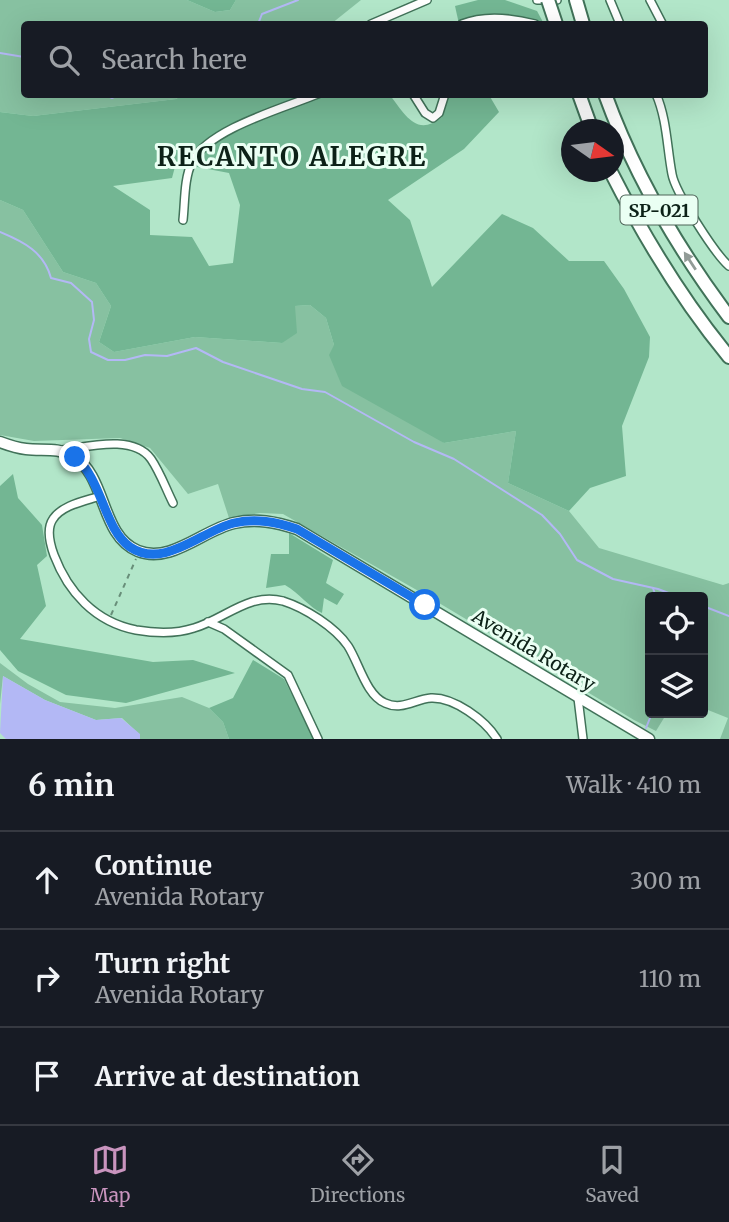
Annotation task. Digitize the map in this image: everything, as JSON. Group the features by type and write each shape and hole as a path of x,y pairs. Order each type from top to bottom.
{"highway":[{"path":"548,0 555,21"},
{"path":"576,0 582,21"},
{"path":"580,98 588,119"},
{"name":"SP-021","path":"606,98 650,194 674,237 729,317"},
{"name":"SP-021","path":"616,182 648,243 691,308 729,357"}],"street":[{"path":"378,21 427,0"},
{"path":"537,0 557,0"},
{"path":"610,0 619,21"},
{"path":"650,0 661,21"},
{"path":"475,21 524,21"},
{"path":"183,220 189,171 204,145 233,128 308,98"},
{"path":"416,98 425,113 433,118 439,113 444,98"},
{"path":"657,98 676,187 726,263"},
{"path":"0,442 28,449 62,450 123,445 143,451 150,458 173,503"},
{"path":"62,450 83,464 118,535 127,546 139,552"},
{"path":"100,496 63,509 52,520 49,535 60,571 74,593 91,610 136,630 169,633 194,628 260,599 286,602 336,632 347,645 378,699 397,706 429,698 446,700 482,722 497,739"},
{"name":"Avenida Rotary","path":"139,552 153,555 170,551 231,524 254,520 277,522 297,529 649,739"},
{"path":"208,622 224,629 288,675 318,739"},
{"path":"578,698 583,739"}],"path":[{"path":"109,620 139,552"}],"green space":[{"path":"0,0 187,0 215,12 230,10 236,0 361,0 335,21 21,21 21,98 178,98 33,116 0,112"},
{"path":"187,0 236,0 230,10 215,12"},
{"path":"478,0 505,0 537,11 542,21 458,21 455,6"},
{"path":"178,98 392,98 412,121 425,125 442,117 442,98 491,98 499,112 464,149 388,200 410,220 432,287 502,214 533,228 569,261 604,261 624,289 650,337 649,357 622,426 626,476 590,488 569,511 508,483 516,431 444,443 342,386 329,355 334,345 326,318 310,305 295,306 297,333 282,343 195,337 114,352 99,342 111,306 96,283 63,272 23,210 0,200 0,112 33,116","holes":["176,163 229,173 240,205 233,263 209,266 192,237 150,235 150,210 113,186 172,178"]},
{"path":"0,200 23,210 63,272 96,283 111,306 99,342 114,352 195,337 282,343 295,306 310,305 326,318 334,345 444,443 516,431 508,483 569,511 599,548 723,585 729,583 729,739 720,739 728,718 708,710 708,592 645,592 645,718 664,718 656,731 283,514 260,513 229,518 218,484 188,494 150,448 120,438 34,441 0,435"},
{"path":"13,474 18,498 42,525 47,556 37,565 46,606 20,639 153,662 193,660 235,673 126,703 66,695 18,671 0,650 0,486"},
{"path":"289,533 333,560 326,583 344,594 337,605 324,598 322,613 285,585 266,588 271,554 289,554"},
{"path":"253,660 284,679 314,739 229,739 223,722 209,708 233,698"},
{"path":"0,663 28,684 60,702 115,708 182,697 209,708 223,722 229,739 140,739 139,734 122,718 96,720 45,700 3,676 0,704"}],"water":[{"path":"3,676 45,700 96,720 121,718 140,734 140,739 6,739 0,733"}],"waterway":[{"path":"259,21 262,14 298,0"},
{"path":"0,53 21,56"},
{"path":"0,232 32,249 43,261 51,278 71,283 92,302 94,320 89,339 91,352 108,360 125,360 145,355 167,356 196,348 223,362 302,389 325,392 414,442 454,459 542,515 560,534 577,560 613,579 666,592"},
{"path":"653,588 654,592"},
{"path":"708,608 729,616"},
{"path":"646,728 650,718"}],"district":[{"name":"RECANTO ALEGRE","path":"292,156"}],"route":[{"path":"75,457 91,475 118,535 127,546 139,552 153,555 170,551 231,524 254,520 277,522 297,529 425,605"}]}
